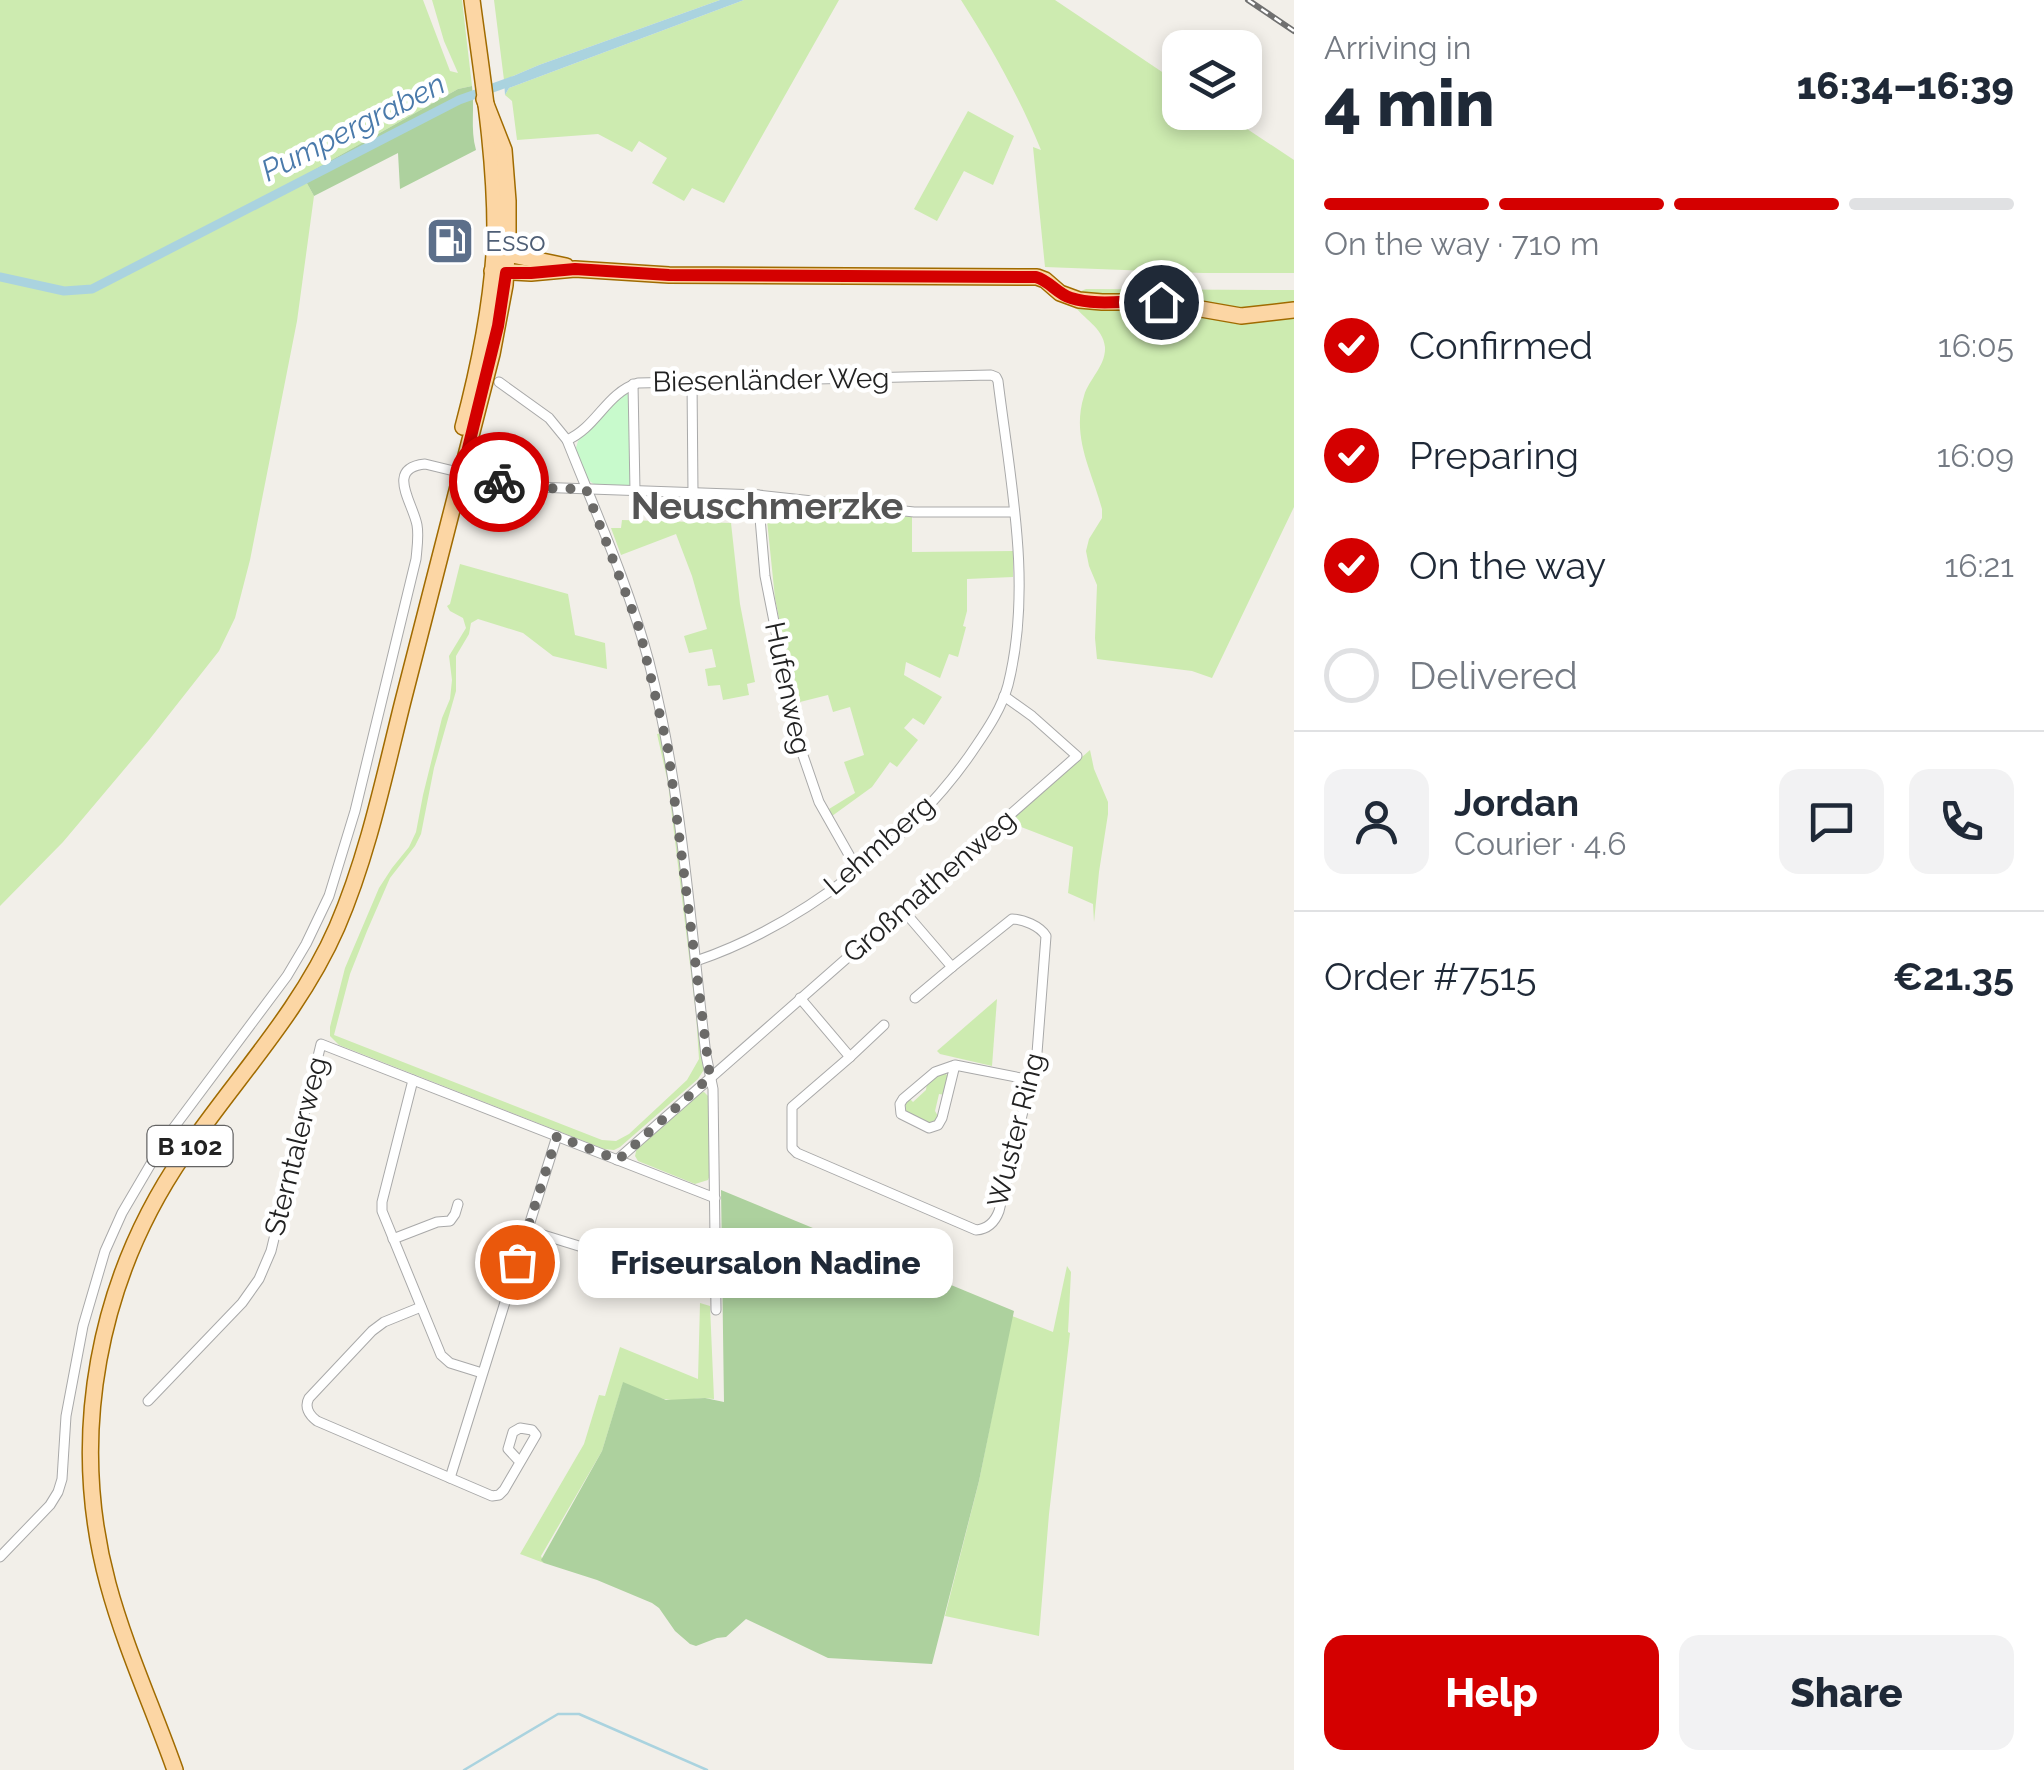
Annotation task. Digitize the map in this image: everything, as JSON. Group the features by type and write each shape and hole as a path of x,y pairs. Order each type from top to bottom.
{"main road":[{"path":"472,0 499,265 531,273 575,269 669,275 1036,277 1064,296 1090,301 1161,302 1241,316 1294,310"},
{"name":"B 102","path":"174,1770 122,1632 101,1558 90,1452 92,1400 101,1345 122,1274 152,1205 299,997 336,928 359,869 456,472 499,265"}],"street":[{"name":"Biesenländer Weg","path":"567,440 588,427 615,395 633,384 996,377"},
{"name":"Lehmberg","path":"696,961 772,928 857,870 908,827 978,742 1004,696 1018,615 1018,562 996,377"},
{"path":"692,381 693,493"},
{"path":"499,382 549,418 567,440 632,605 652,677 673,775 714,1103 716,1310"},
{"path":"633,384 635,491"},
{"path":"0,1557 58,1492 82,1326 92,1288 132,1194 166,1138 287,976 319,919 335,878 356,811 416,559 417,524 403,484 405,474 418,464 513,485 552,489 758,495 894,510 1014,512"},
{"name":"Hufenweg","path":"758,495 767,590 797,738 818,802 857,870"},
{"name":"Großmathenweg","path":"710,1077 1077,756 1004,696"},
{"path":"902,910 952,967"},
{"name":"Wuster Ring","path":"884,1025 792,1107 792,1148 976,1230 993,1223 1031,1080 1038,1040 1045,933 1012,919 915,998"},
{"path":"800,998 850,1056"},
{"name":"Sterntalerweg","path":"148,1401 242,1304 264,1270 321,1044 715,1198"},
{"path":"955,1065 938,1126 929,1128 902,1114 900,1104 904,1099 935,1072 955,1065 1031,1080"},
{"path":"618,1160 710,1077"},
{"path":"413,1080 382,1210 443,1358 482,1373"},
{"path":"450,1478 557,1136"},
{"path":"393,1239 450,1221 458,1204"},
{"path":"527,1230 715,1288"},
{"path":"421,1306 379,1324 311,1395 307,1402 309,1414 317,1421 496,1496 504,1490 520,1462"}],"green space":[{"path":"0,0 423,0 450,71 458,73 432,0 462,0 472,86 458,89 303,176 314,196 297,321 235,618 219,651 149,740 63,842 0,906"},
{"path":"494,0 720,0 504,80"},
{"path":"744,0 839,0 724,203 692,188 684,201 652,183 667,158 639,141 632,152 598,134 517,140 512,101 505,95 509,88"},
{"path":"961,0 1055,0 1162,72 1162,130 1249,130 1294,160 1294,273 1045,267 1033,147 1041,150"},
{"path":"472,86 476,150 400,189 398,153 314,196 303,176 458,89"},
{"path":"968,111 1014,136 993,185 964,171 937,221 914,209"},
{"path":"1086,289 1294,290 1294,507 1212,678 1192,671 1097,659 1097,585 1086,551 1102,518 1102,509 1084,454 1080,426 1084,396 1103,360 1105,347 1097,329 1073,304 1076,293"},
{"path":"629,391 633,488 600,486 583,472 576,448 578,441 616,397"},
{"path":"765,501 912,517 912,552 1013,551 1013,577 967,579 963,626 966,627 958,657 949,654 940,678 906,662 904,675 942,697 924,725 913,718 904,728 918,740 897,767 890,762 872,787 832,816 829,809 855,793 844,762 864,755 850,707 833,712 828,695 796,703 775,598"},
{"path":"622,520 731,523 740,604 755,682 747,684 749,695 723,700 720,685 708,686 705,669 716,667 712,649 689,653 684,636 707,629 676,534 621,555 611,528 621,528"},
{"path":"460,564 568,594 575,635 605,643 607,669 553,656 523,633 478,619 471,623 456,656 456,691 434,768 421,834 390,878 367,931 350,974 334,1035 602,1140 616,1141 629,1134 687,1080 699,1059 668,783 657,734 662,733 705,1068 698,1079 614,1150 339,1045 330,1036 345,968 379,888 416,832 442,718 450,699 449,656 466,628 463,618 447,606"},
{"path":"1090,750 1108,802 1094,922 1093,904 1068,893 1073,847 1008,822"},
{"path":"997,999 992,1066 937,1051"},
{"path":"944,1072 948,1076 945,1095 939,1094 937,1122 929,1124 906,1113 909,1098 913,1102 926,1090 927,1083"},
{"path":"704,1092 710,1098 708,1180 695,1184 638,1161 637,1147"},
{"path":"721,1190 1014,1311 979,1481 932,1664 828,1658 746,1619 726,1637 696,1646 675,1631 652,1603 541,1560 602,1451 623,1382 666,1400 705,1398 724,1402"},
{"path":"1067,1266 1071,1272 1070,1333 1039,1636 945,1616 979,1481 1012,1316 1053,1332"},
{"path":"700,1303 710,1306 714,1399 665,1399 623,1383 602,1451 541,1556 544,1563 520,1554 584,1444 620,1347 698,1379"}],"water":[{"path":"720,0 744,0 509,88 505,95 504,80"}],"waterway":[{"name":"Pumpergraben","path":"0,277 64,291 92,289 459,100 512,81"},
{"path":"464,1770 558,1714 579,1714 707,1770"}],"railway":[{"path":"1248,0 1294,31"}],"way so far":[{"path":"499,482 535,488 586,489 632,605 671,762 710,1077 618,1160 557,1136 517,1262"}],"place":[{"name":"Esso","path":"450,241"},
{"name":"Friseursalon Nadine","path":"517,1262"}],"district":[{"name":"Neuschmerzke","path":"767,505"}],"route":[{"path":"499,482 462,473 490,364 506,273 575,269 669,275 1036,277 1060,294 1079,300 1161,302"}]}
